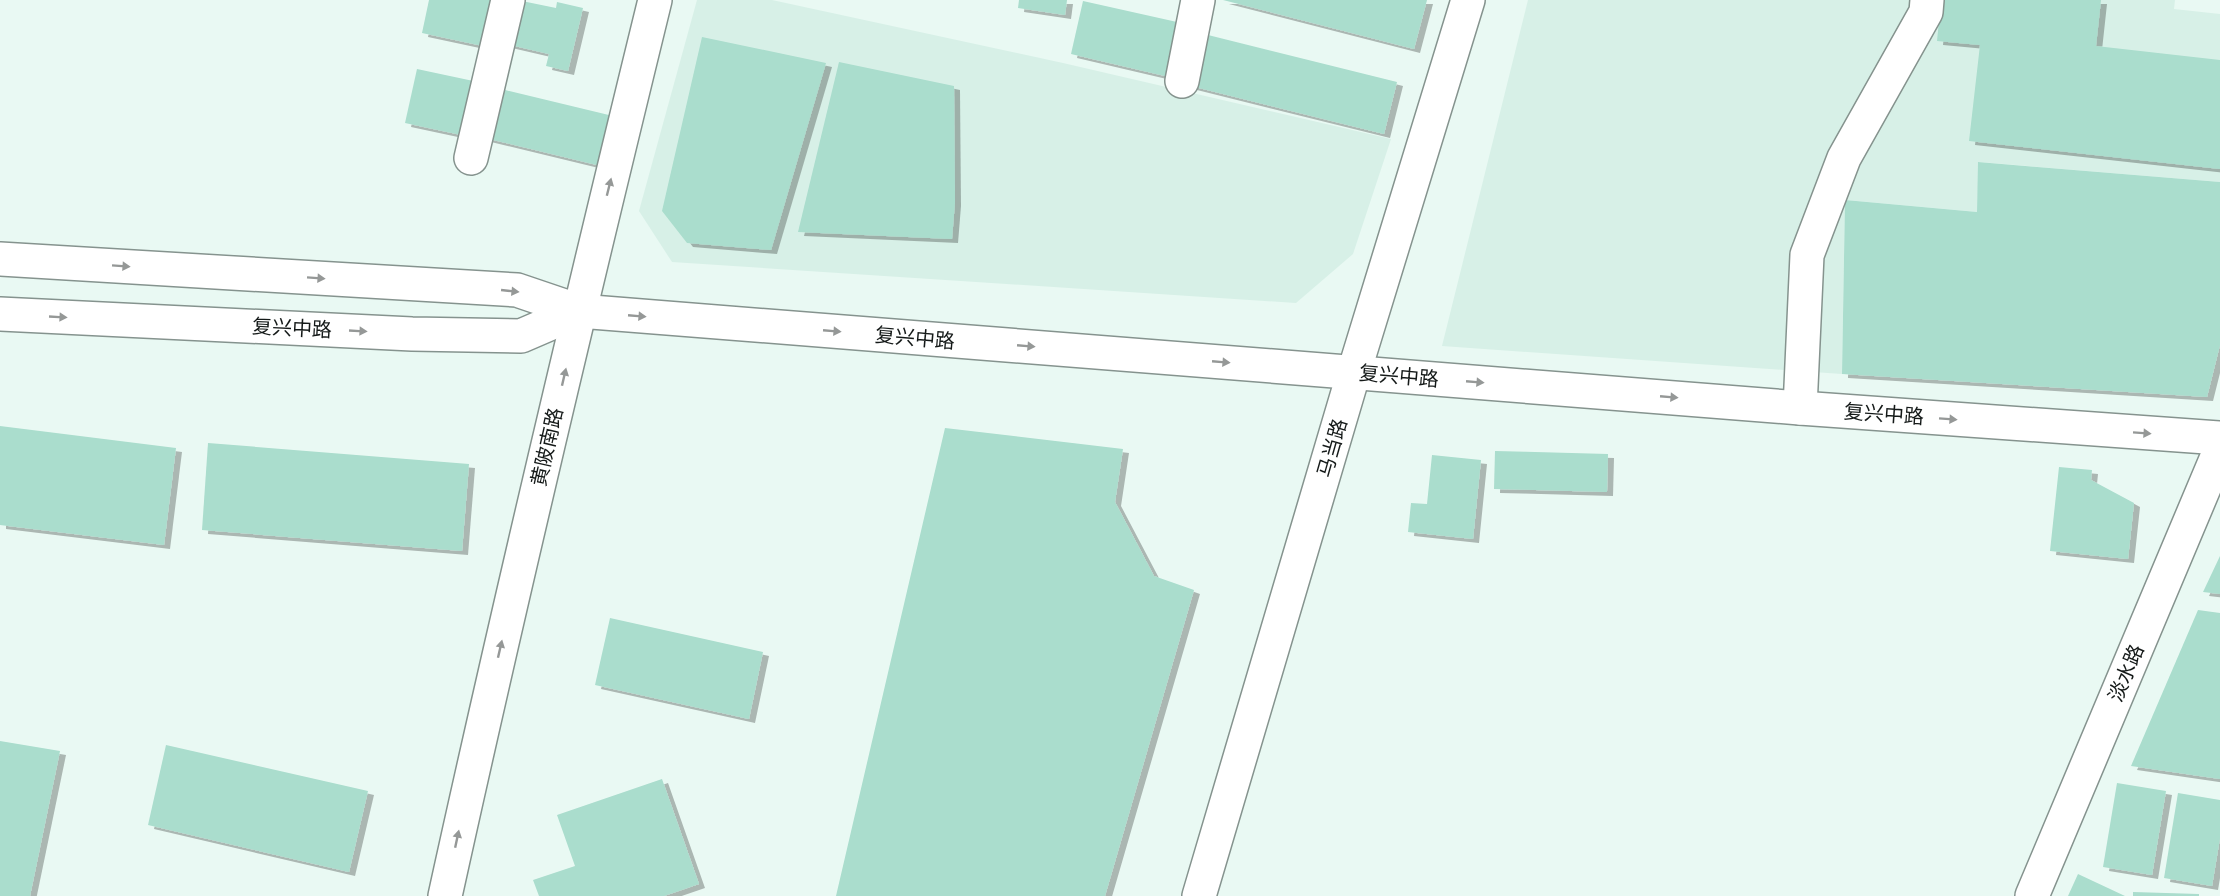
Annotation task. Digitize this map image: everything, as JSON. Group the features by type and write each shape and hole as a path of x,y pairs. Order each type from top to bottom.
{"street":[{"path":"471,158 508,0"},
{"name":"黄陂南路","path":"445,896 579,311 655,0"},
{"path":"1182,81 1198,0"},
{"name":"马当路","path":"1199,896 1354,372 1468,0"},
{"path":"1800,408 1807,255 1844,158 1926,12 1927,0"},
{"name":"复兴中路","path":"0,259 517,290 579,311 1800,408 2220,438"},
{"name":"复兴中路","path":"0,314 412,334 521,336 579,311"},
{"name":"淡水路","path":"2032,896 2220,450"}],"shaded area":[{"path":"697,0 772,0 1063,63 1391,139 1353,254 1296,303 672,262 639,211"},
{"path":"1528,0 2175,0 2174,9 2220,14 2220,182 1979,162 1977,212 1845,200 1842,374 1442,346"}],"building":[{"path":"429,0 493,0 483,46 422,33"},
{"path":"517,0 556,8 557,2 583,8 568,71 546,66 549,54 506,44"},
{"path":"1019,0 1067,0 1065,15 1018,8"},
{"path":"1223,0 1427,0 1414,49"},
{"path":"1941,0 2101,0 2096,46 2220,60 2220,169 1969,141 1980,45 1937,41"},
{"path":"1083,1 1177,22 1165,76 1071,54"},
{"path":"1204,34 1397,82 1384,134 1191,86"},
{"path":"702,37 826,63 771,250 687,243 662,211"},
{"path":"839,62 954,86 955,202 952,239 798,232"},
{"path":"417,69 478,82 466,136 405,123"},
{"path":"497,88 613,116 601,166 485,138"},
{"path":"1978,162 2220,182 2220,345 2207,397 1842,374 1845,200 1977,212"},
{"path":"0,426 176,448 164,545 0,525"},
{"path":"945,428 1123,449 1115,502 1154,576 1194,590 1105,896 836,896"},
{"path":"208,443 469,464 462,551 202,530"},
{"path":"1495,451 1608,454 1607,492 1494,489"},
{"path":"1432,455 1481,460 1473,539 1408,532 1411,503 1427,504"},
{"path":"2059,467 2092,470 2091,480 2134,503 2128,559 2050,551"},
{"path":"2220,556 2220,594 2203,592"},
{"path":"2198,610 2220,613 2220,779 2131,766"},
{"path":"610,618 763,652 749,719 595,685"},
{"path":"0,741 60,751 30,896 0,896"},
{"path":"166,745 368,791 349,872 148,825"},
{"path":"662,779 699,884 664,896 539,896 533,880 575,866 557,815"},
{"path":"2117,783 2166,791 2152,875 2103,867"},
{"path":"2178,793 2220,800 2220,838 2212,886 2164,878"},
{"path":"2078,874 2125,896 2068,896"},
{"path":"2133,892 2199,894 2199,896 2133,896"}]}
